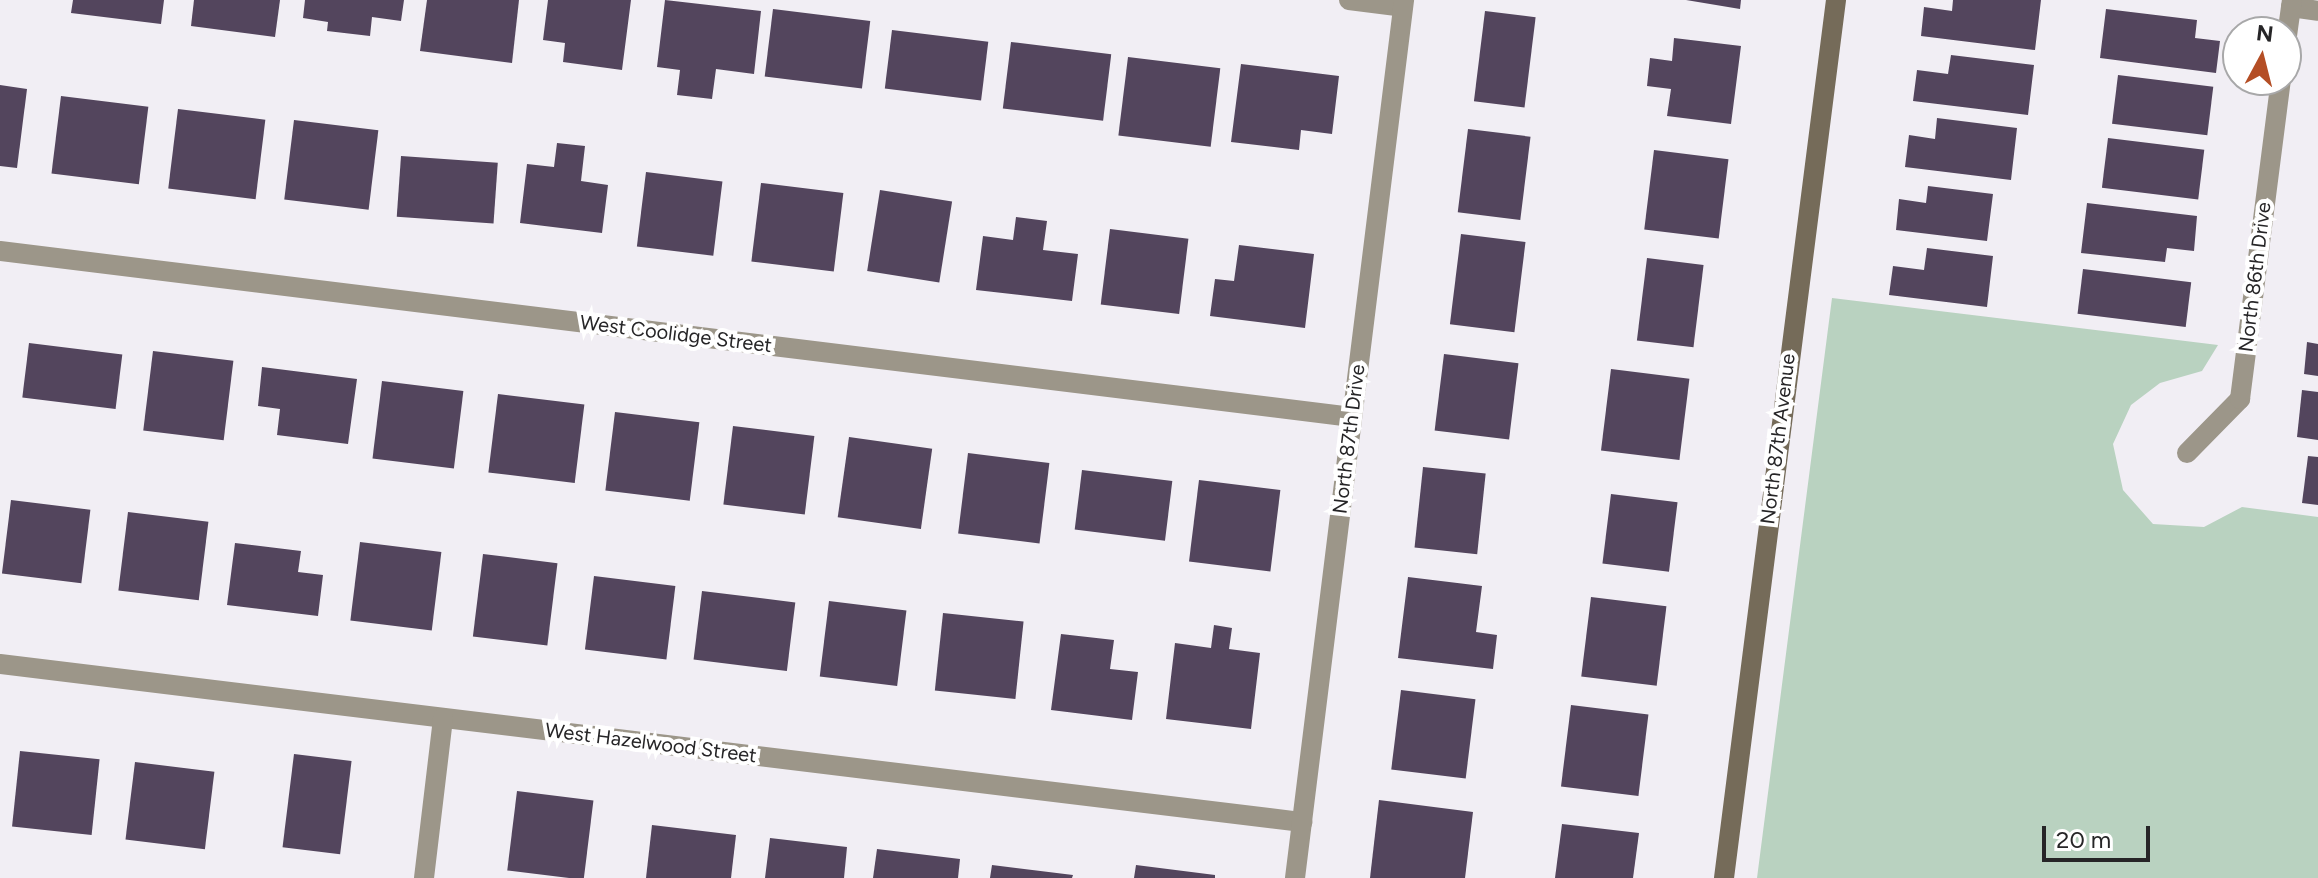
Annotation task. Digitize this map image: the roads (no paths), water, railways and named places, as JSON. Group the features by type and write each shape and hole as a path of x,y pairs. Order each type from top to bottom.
{"street":[{"path":"1349,0 1404,3"},
{"name":"North 87th Avenue","path":"1724,878 1836,0"},
{"name":"North 87th Drive","path":"1295,878 1404,3"},
{"path":"2291,4 2318,11"},
{"name":"North 86th Drive","path":"2187,453 2240,399 2279,96"},
{"name":"West Coolidge Street","path":"0,251 1352,417"},
{"name":"West Hazelwood Street","path":"0,664 1302,822"},
{"path":"424,878 443,718"}]}
